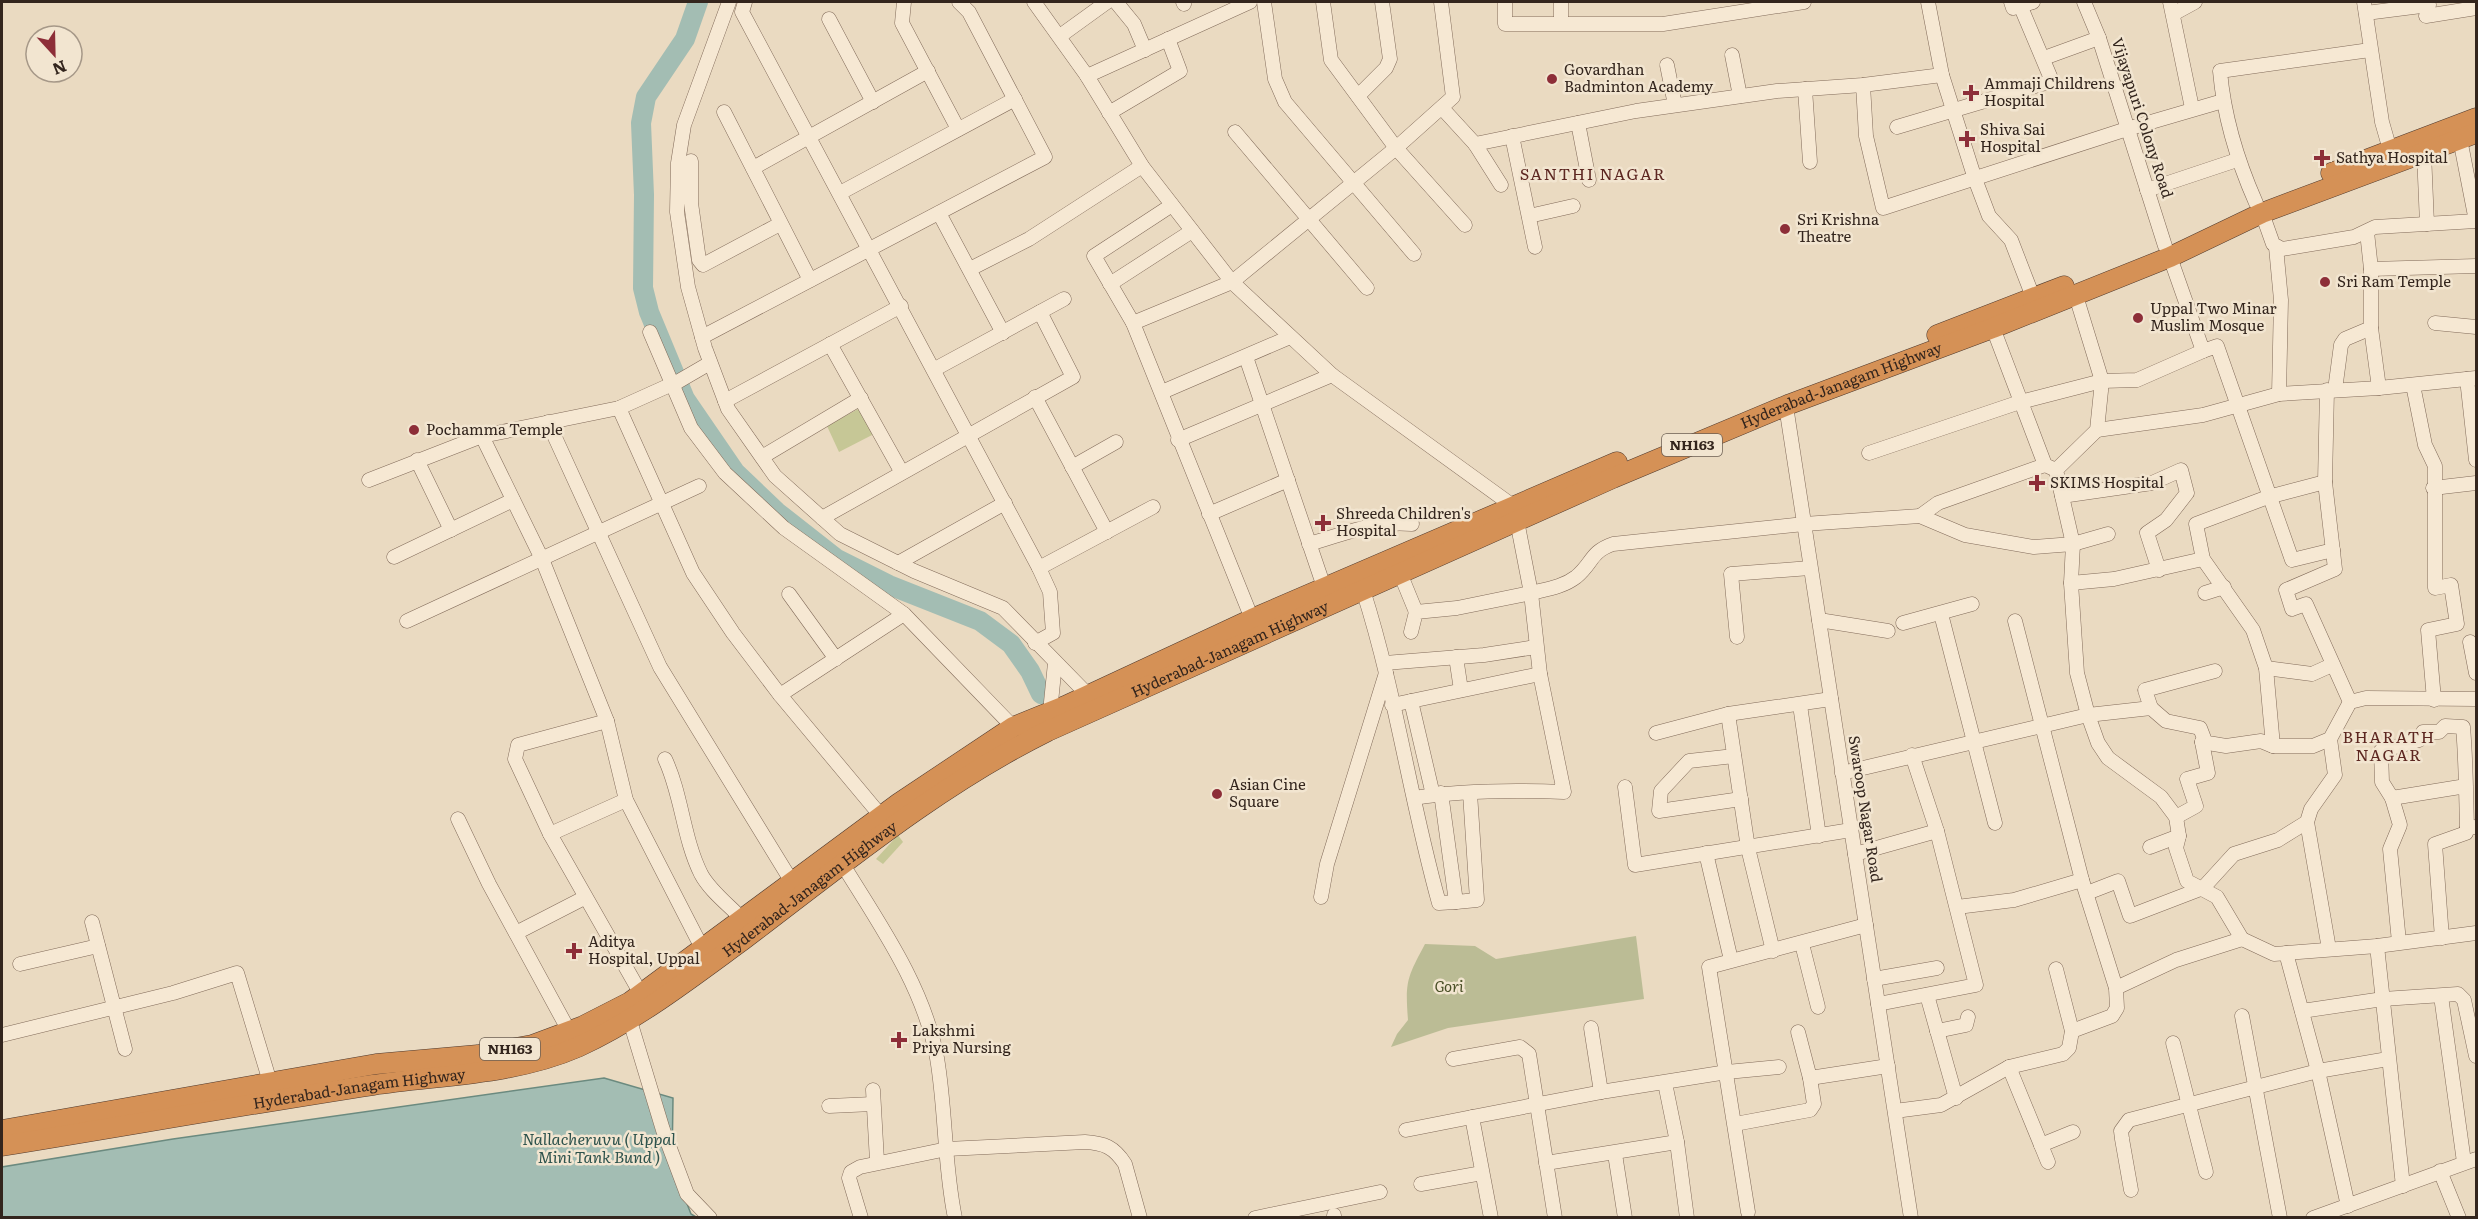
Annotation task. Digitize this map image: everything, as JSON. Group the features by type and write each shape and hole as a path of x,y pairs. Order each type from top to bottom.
{"highway":[{"name":"Hyderabad-Janagam Highway","path":"2,1130 376,1064 478,1055 532,1045 627,1011 680,987 927,801 1001,755 1400,573 1515,514 1800,388 1928,346 1993,328 2076,296 2259,208 2390,150 2476,118"},
{"name":"Hyderabad-Janagam Highway","path":"2259,208 2468,136"},
{"name":"Hyderabad-Janagam Highway","path":"2,1146 377,1085 528,1064 578,1047 627,1011 640,994 881,816 940,773 1013,727 1324,587 1613,478 1928,346 2034,297 2168,252"}],"street":[{"path":"729,2 684,125 678,163 677,212 688,287 710,363 725,401 775,476 840,534 898,563 1003,608 1088,695"},
{"path":"745,2 742,12 935,369 1050,592 1053,633 1035,643"},
{"path":"904,2 902,23 958,129"},
{"path":"702,337 1045,157 969,12 959,2"},
{"path":"1034,2 1087,76 1142,166 1232,282 1332,375 1515,514 1531,592 1540,674 1564,792 1510,790 1437,794 1414,798"},
{"path":"1060,36 1107,2"},
{"path":"1116,2 1134,24 1145,50"},
{"path":"1087,76 1248,2"},
{"path":"1264,2 1275,79 1285,102 1414,254"},
{"path":"1323,2 1331,60 1396,148 1465,225"},
{"path":"1358,96 1386,68 1390,59 1382,2"},
{"path":"1133,324 1232,282 1396,148 1453,97 1441,2"},
{"path":"1504,2 1505,24 1663,24 1804,2"},
{"path":"1561,2 1561,23"},
{"path":"1928,2 1942,75 1975,179 1989,216 2011,240 2034,297"},
{"name":"Vijayapuri Colony Road","path":"2084,2 2099,38 2147,190 2203,351"},
{"path":"2192,108 2172,8 2195,2"},
{"path":"1897,127 1954,112 2052,81 2021,3"},
{"path":"2390,150 2382,122 2365,7 2427,10 2476,8"},
{"path":"829,19 873,102"},
{"path":"2044,58 2099,38"},
{"path":"1109,113 1180,71 1168,39"},
{"path":"2279,394 2282,300 2276,247 2238,160 2223,101 2220,71 2370,50"},
{"path":"1732,55 1740,96"},
{"path":"1667,65 1676,105"},
{"path":"753,168 928,71"},
{"path":"1474,144 1676,105 1942,75"},
{"path":"1863,85 1866,136 1883,208 2192,108 2223,101"},
{"path":"1805,89 1810,162"},
{"path":"840,193 1015,99"},
{"path":"1442,108 1474,144 1501,185"},
{"path":"724,112 810,280"},
{"path":"1578,123 1589,180"},
{"path":"1235,132 1367,288"},
{"path":"1512,136 1535,247"},
{"path":"2276,247 2292,247 2354,237 2375,227 2476,220 2468,136"},
{"path":"2424,153 2427,224"},
{"path":"2147,190 2238,160"},
{"path":"691,161 691,203 699,260 703,265 780,224"},
{"path":"970,269 1029,239 1142,166"},
{"path":"1172,204 1094,256 1133,324 1162,392 1178,440 1239,578 1252,619"},
{"path":"1529,216 1573,206"},
{"path":"939,213 1003,333"},
{"path":"1110,284 1154,253 1192,231"},
{"path":"2367,232 2371,269 2371,328 2379,388"},
{"path":"2371,269 2476,266"},
{"path":"2076,296 2102,381 2097,430"},
{"path":"935,369 1064,299"},
{"path":"725,401 901,306"},
{"path":"822,518 901,471 1073,377 1040,312"},
{"path":"2435,323 2476,327"},
{"path":"1993,328 2020,402 2062,496 2073,544 2071,583 2077,673 2088,715 2098,743 2108,758 2160,797 2176,817 2179,836 2176,848 2187,881 2217,897 2242,939 2274,954 2377,946 2476,933"},
{"path":"2350,702 2306,604 2292,609 2286,590 2335,569 2325,482 2331,390 2341,345 2345,339 2371,328"},
{"path":"650,332 691,428 725,473 784,528 904,614 1013,727"},
{"path":"1162,392 1290,338"},
{"path":"830,344 901,471"},
{"path":"1869,453 2020,402 2102,381 2137,380 2217,346 2268,497 2292,560 2332,550"},
{"path":"1246,357 1310,552 1324,587"},
{"path":"369,480 482,436 619,408 673,384 710,363"},
{"path":"1178,440 1332,375"},
{"path":"1920,516 1938,503 2051,467 2097,430 2195,416 2279,394 2472,379 2476,460"},
{"path":"2414,385 2425,445 2435,466 2433,488 2435,588 2451,585 2457,624 2428,630 2434,700"},
{"path":"1035,397 1107,532"},
{"path":"762,457 861,399"},
{"name":"Swaroop Nagar Road","path":"1786,406 1911,1218"},
{"path":"619,408 693,573 733,633 780,695 881,816"},
{"path":"548,422 660,667 792,882"},
{"path":"482,436 542,559 607,721 626,800 702,948"},
{"path":"1072,467 1116,442"},
{"path":"417,460 451,530"},
{"path":"2062,496 2152,483 2181,470 2187,493 2166,520 2147,533 2159,570"},
{"path":"1209,514 1288,480"},
{"path":"2273,746 2266,668 2252,626 2203,559 2196,524 2268,497 2325,482"},
{"path":"2433,488 2476,483"},
{"path":"407,621 699,486"},
{"path":"394,557 513,501"},
{"path":"898,563 1005,503"},
{"path":"1039,568 1153,507"},
{"path":"1416,612 1457,608 1563,585 1587,566 1597,550 1613,544 1804,524 1920,516 1965,535 2034,547 2073,544 2108,534"},
{"path":"1310,552 1352,528 1395,523 1412,524"},
{"path":"2071,583 2114,579 2203,559"},
{"path":"1737,637 1731,574 1810,568"},
{"path":"1400,573 1416,612 1411,632"},
{"path":"2205,593 2224,587"},
{"path":"1363,590 1386,667 1392,705 1439,903 1477,900 1470,793"},
{"path":"789,594 836,659"},
{"path":"1903,622 1941,614 1972,604"},
{"path":"780,695 904,614"},
{"path":"1941,614 1995,823"},
{"path":"1819,620 1888,631"},
{"path":"2015,621 2040,726 2116,988 2117,1008 2112,1016 2072,1031"},
{"path":"2470,642 2476,673"},
{"path":"1386,667 1536,647"},
{"path":"1456,657 1461,690"},
{"path":"1050,712 1055,663"},
{"path":"2266,668 2312,674 2332,665"},
{"path":"1321,897 1325,873 1386,667"},
{"path":"2176,817 2196,806 2187,779 2208,773 2202,742 2205,741 2200,728 2166,721 2151,708 2145,690 2215,671"},
{"path":"1392,705 1540,674"},
{"path":"2330,949 2307,822 2311,809 2335,775 2330,739 2350,702 2366,698 2476,699"},
{"path":"1656,733 1728,714 1831,699"},
{"path":"1411,700 1437,794 1456,902"},
{"path":"1800,705 1819,836"},
{"path":"1842,773 2088,715 2151,708"},
{"path":"1728,714 1748,848 1773,951"},
{"path":"607,721 518,745 515,759 550,834 584,898 640,994"},
{"path":"2399,942 2390,849 2400,825 2392,798 2382,782 2381,751 2419,740 2423,732 2439,732 2445,726 2463,726 2466,786 2472,828 2466,833 2435,844 2442,938"},
{"path":"2202,742 2226,746 2261,741 2273,746 2313,746 2330,739"},
{"path":"1878,1004 1976,985 1937,831 1912,755"},
{"path":"1734,756 1689,761 1661,791 1659,811 1741,799"},
{"path":"665,759 675,780 682,815 702,876 742,919"},
{"path":"2392,798 2466,786"},
{"path":"1625,788 1635,865 1851,830"},
{"path":"550,834 626,800"},
{"path":"458,819 569,1031"},
{"path":"1957,907 2014,900 2118,881 2130,916 2203,888 2234,854 2278,840 2307,822"},
{"path":"1855,854 1937,831"},
{"path":"2150,847 2179,836"},
{"path":"1706,853 1731,960"},
{"path":"843,865 910,975 937,1056 955,1218"},
{"path":"516,933 584,898"},
{"path":"92,922 125,1049"},
{"path":"1748,1212 1709,967 1802,944 1866,925"},
{"path":"2116,988 2175,960 2242,939"},
{"path":"1802,944 1818,1007"},
{"path":"20,964 98,946"},
{"path":"2377,946 2403,1186"},
{"path":"2286,953 2318,1071 2348,1206"},
{"path":"1874,979 1937,968"},
{"path":"1894,1111 1925,1109 1956,1098 1979,1081 2009,1067 2067,1052 2072,1031 2056,969"},
{"path":"2,1035 115,1008 237,973 270,1082"},
{"path":"1927,995 1956,1098"},
{"path":"2313,1218 2470,1160 2441,996"},
{"path":"2302,1011 2383,999 2462,996 2476,1056"},
{"path":"627,1011 663,1130 687,1194 710,1218"},
{"path":"2242,1016 2280,1218"},
{"path":"1937,1031 1965,1025 1968,1017"},
{"path":"1591,1028 1601,1092"},
{"path":"1735,1124 1810,1110 1814,1104 1798,1032"},
{"path":"2173,1043 2206,1172"},
{"path":"1453,1059 1520,1047 1525,1049 1530,1058 1555,1218"},
{"path":"2131,1190 2121,1139 2123,1126 2128,1120 2256,1089 2318,1071 2388,1059"},
{"path":"1810,1078 1888,1066"},
{"path":"1406,1130 1601,1092 1727,1072 1779,1067"},
{"path":"2009,1067 2048,1162"},
{"path":"1665,1083 1677,1143 1687,1218"},
{"path":"829,1106 873,1097 877,1161"},
{"path":"1472,1117 1491,1218"},
{"path":"2041,1145 2073,1132"},
{"path":"861,1218 849,1178 851,1172 877,1161 947,1149 1085,1142 1112,1147 1125,1164 1140,1218"},
{"path":"1546,1163 1677,1143"},
{"path":"1615,1154 1625,1218"},
{"path":"2440,1172 2459,1218"},
{"path":"1421,1184 1482,1173"},
{"path":"1255,1218 1380,1192"}],"green space":[{"path":"860,408 874,434 839,452 827,426"},
{"path":"898,835 903,842 883,864 876,859"},
{"name":"Gori","path":"1636,936 1644,999 1448,1028 1391,1047 1397,1034 1408,1020 1407,988 1414,965 1425,944 1475,946 1496,959"}],"water":[{"name":"Nallacheruvu ( Uppal Mini Tank Bund )","path":"604,1078 673,1098 672,1165 691,1214 696,1217 2,1218 2,1167 173,1139"}],"waterway":[{"path":"698,2 685,39 646,97 641,123 644,195 643,288 649,312 685,399 735,472 777,512 837,559 889,585 980,621 1011,644 1030,671 1041,694"}],"place":[{"name":"Govardhan Badminton Academy","path":"1552,79"},
{"name":"Ammaji Childrens Hospital","path":"1971,93"},
{"name":"Shiva Sai Hospital","path":"1967,139"},
{"name":"Sathya Hospital","path":"2322,158"},
{"name":"Sri Krishna Theatre","path":"1785,229"},
{"name":"Sri Ram Temple","path":"2325,282"},
{"name":"Uppal Two Minar Muslim Mosque","path":"2138,318"},
{"name":"Pochamma Temple","path":"414,430"},
{"name":"SKIMS Hospital","path":"2037,483"},
{"name":"Shreeda Children's Hospital","path":"1323,523"},
{"name":"Asian Cine Square","path":"1217,794"},
{"name":"Aditya Hospital, Uppal","path":"574,951"},
{"name":"Lakshmi Priya Nursing","path":"899,1040"}],"district":[{"name":"SANTHI NAGAR","path":"1593,174"},
{"name":"BHARATH NAGAR","path":"2389,746"}]}
